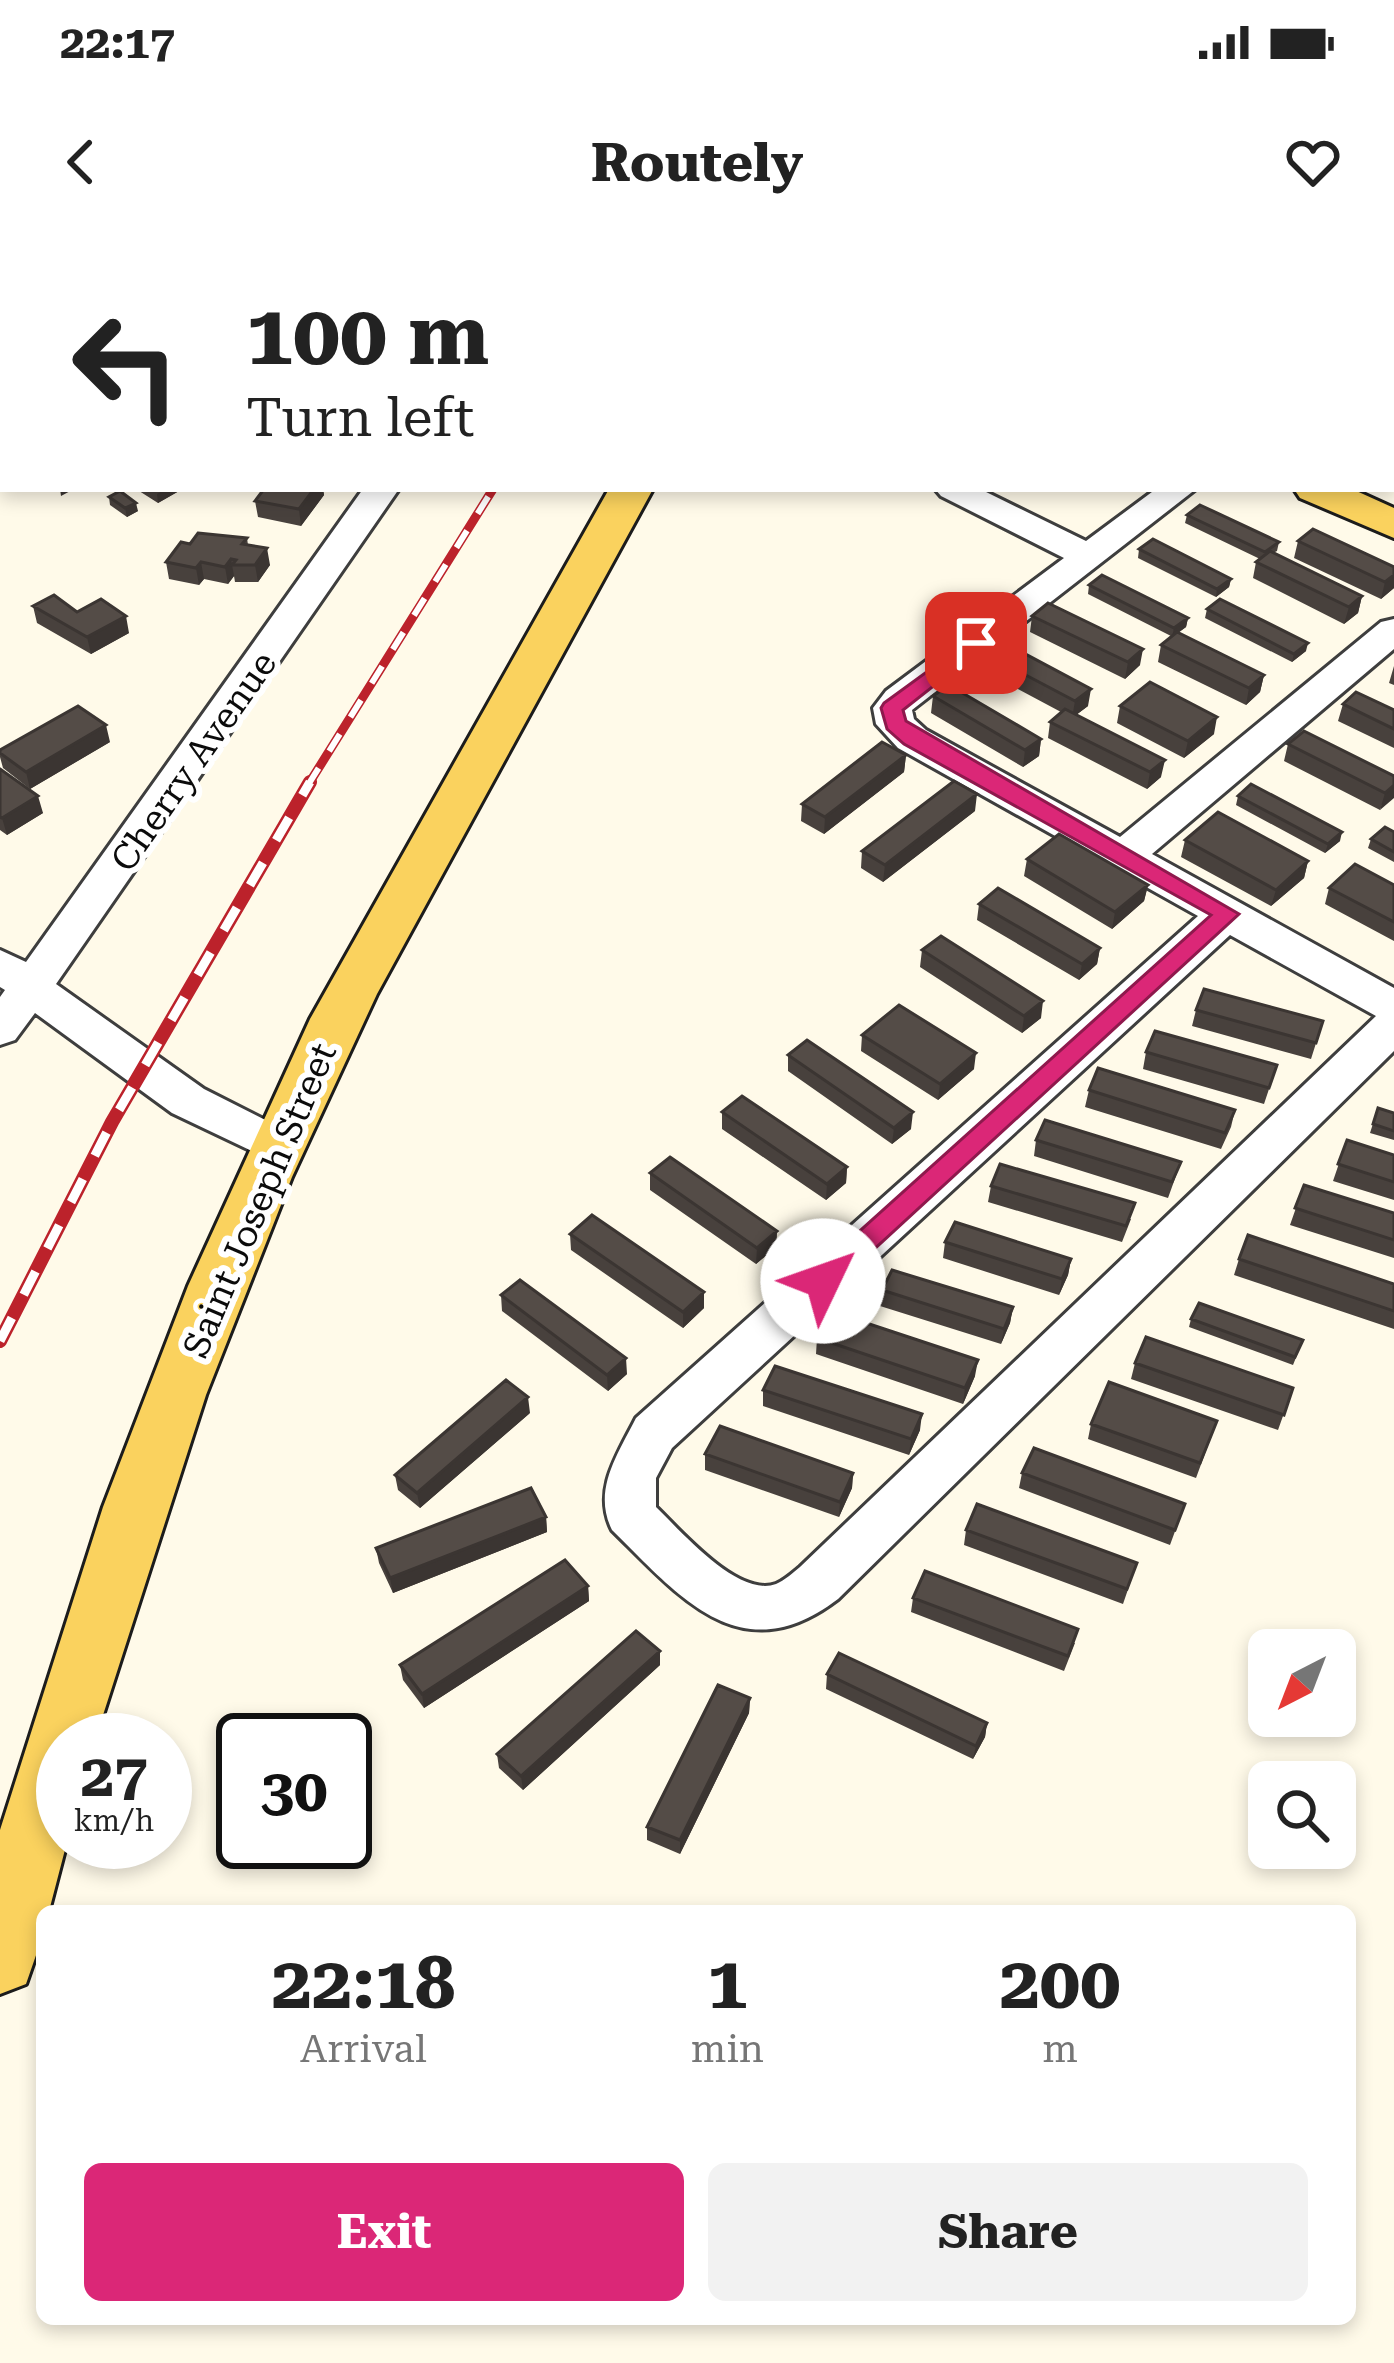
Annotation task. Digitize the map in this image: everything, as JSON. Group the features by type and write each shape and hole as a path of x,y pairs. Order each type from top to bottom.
{"main road":[{"name":"Saint Joseph Street","path":"0,1959 69,1714 133,1515 184,1371 277,1146 345,1006 629,492"},
{"path":"1322,492 1394,525"}],"street":[{"name":"Cherry Avenue","path":"0,1029 15,977 379,492"},
{"path":"959,492 1089,556"},
{"path":"1174,492 900,700 892,708 895,724 912,739 1394,1007"},
{"path":"1126,854 1394,630"},
{"path":"1227,914 654,1433 632,1478 630,1515 700,1580 742,1605 781,1608 819,1583 1394,1025"},
{"path":"15,977 188,1102 277,1146"}],"building":[{"path":"121,492 136,503 125,508 109,497"},
{"path":"262,492 312,492 299,509 255,501"},
{"path":"1200,505 1279,542 1265,552 1187,515"},
{"path":"1313,529 1394,567 1394,575 1385,582 1298,541"},
{"path":"198,533 247,538 242,544 267,548 255,565 232,565 236,560 231,559 225,567 166,562 181,542 190,544"},
{"path":"1153,539 1231,579 1217,589 1139,549"},
{"path":"1270,551 1362,596 1349,607 1256,562"},
{"path":"1102,575 1188,618 1174,628 1089,585"},
{"path":"54,595 77,612 101,599 126,616 87,637 33,606"},
{"path":"1220,599 1308,643 1294,654 1207,609"},
{"path":"1048,603 1143,649 1128,662 1032,616"},
{"path":"1177,632 1264,675 1249,688 1161,645"},
{"path":"1001,641 1091,689 1075,701 984,653"},
{"path":"1150,682 1217,717 1188,741 1120,706"},
{"path":"949,685 1041,739 1025,750 933,696"},
{"path":"1356,692 1394,710 1394,729 1343,704"},
{"path":"78,706 106,725 26,772 0,753 0,750"},
{"path":"1065,709 1165,760 1150,772 1050,722"},
{"path":"1304,731 1394,776 1394,785 1385,793 1288,744"},
{"path":"882,742 906,755 825,817 802,804"},
{"path":"0,769 38,796 2,818 0,817"},
{"path":"954,781 977,794 885,865 862,851"},
{"path":"1251,784 1342,832 1328,844 1238,796"},
{"path":"1218,812 1308,861 1276,890 1185,840"},
{"path":"1385,827 1394,832 1394,852 1371,839"},
{"path":"1059,834 1148,885 1115,912 1027,859"},
{"path":"1355,864 1394,885 1394,922 1329,888"},
{"path":"998,888 1100,948 1082,964 979,904"},
{"path":"941,936 1043,1001 1024,1016 922,950"},
{"path":"1204,989 1323,1021 1316,1043 1196,1010"},
{"path":"899,1005 976,1053 940,1084 862,1035"},
{"path":"1155,1031 1277,1065 1269,1088 1146,1052"},
{"path":"807,1040 913,1112 894,1128 788,1055"},
{"path":"1098,1068 1235,1110 1225,1133 1089,1090"},
{"path":"742,1096 847,1167 827,1184 722,1112"},
{"path":"1378,1108 1394,1113 1394,1131 1373,1124"},
{"path":"1045,1120 1181,1162 1172,1182 1036,1140"},
{"path":"1347,1140 1394,1155 1394,1182 1338,1164"},
{"path":"670,1157 777,1231 757,1248 650,1173"},
{"path":"1000,1164 1135,1203 1126,1226 991,1186"},
{"path":"1304,1185 1394,1213 1394,1240 1295,1208"},
{"path":"592,1215 704,1292 683,1312 570,1234"},
{"path":"955,1222 1071,1259 1062,1279 945,1242"},
{"path":"1248,1235 1394,1284 1394,1311 1239,1259"},
{"path":"892,1270 1013,1307 1004,1329 882,1290"},
{"path":"520,1280 626,1358 607,1375 501,1295"},
{"path":"1199,1303 1303,1340 1295,1357 1191,1319"},
{"path":"830,1311 978,1360 965,1388 817,1338"},
{"path":"1146,1337 1293,1388 1284,1415 1135,1363"},
{"path":"775,1366 922,1414 911,1439 763,1390"},
{"path":"506,1380 528,1397 417,1493 395,1475"},
{"path":"1109,1382 1217,1421 1200,1463 1091,1424"},
{"path":"720,1426 853,1473 840,1502 705,1454"},
{"path":"1034,1448 1185,1504 1175,1530 1022,1473"},
{"path":"531,1488 546,1517 390,1578 376,1548"},
{"path":"977,1504 1137,1563 1127,1589 966,1530"},
{"path":"565,1560 588,1586 422,1694 400,1665"},
{"path":"925,1571 1078,1629 1068,1656 913,1598"},
{"path":"636,1631 660,1651 521,1776 497,1754"},
{"path":"839,1653 987,1723 976,1746 827,1674"},
{"path":"718,1685 750,1698 680,1840 647,1827"}],"railway":[{"path":"308,785 491,492"},
{"path":"0,1341 112,1122 310,782"}],"route":[{"path":"823,1281 1227,914 912,739 895,724 892,708 976,643"}]}
